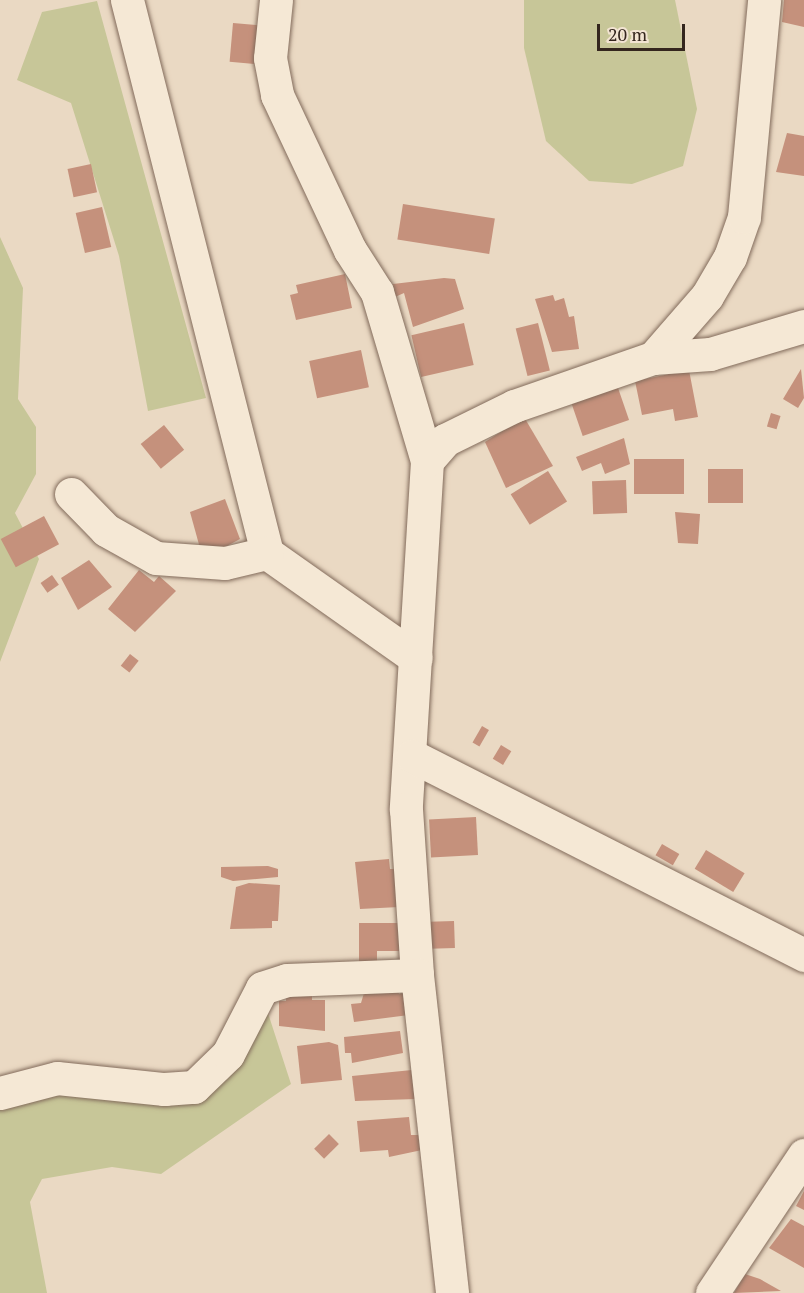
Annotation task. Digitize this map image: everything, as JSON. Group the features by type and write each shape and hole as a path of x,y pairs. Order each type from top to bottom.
{"street":[{"path":"127,0 267,553 416,658"},
{"path":"276,0 270,58 277,95 350,250 377,292 427,461 412,756 406,809 417,975 452,1293"},
{"path":"653,358 707,296 730,257 744,217 764,0"},
{"path":"427,461 445,440 514,406 653,358 710,354 804,326"},
{"path":"71,494 106,530 156,558 225,562 267,553"},
{"path":"412,756 804,955"},
{"path":"0,1093 57,1078 194,1087 228,1054 262,988 287,980 417,975"},
{"path":"712,1293 804,1155"}],"green space":[{"path":"524,0 675,0 697,109 683,166 632,184 589,181 546,141 524,48"},
{"path":"97,1 206,398 148,411 119,256 71,103 17,80 42,12"},
{"path":"0,237 23,288 18,399 36,427 36,474 15,513 39,559 0,662"},
{"path":"267,1010 291,1084 161,1174 112,1167 42,1179 30,1202 47,1293 0,1293 0,1082 183,1082"}],"building":[{"path":"784,0 804,0 804,27 782,22"},
{"path":"233,23 258,25 255,64 230,62"},
{"path":"787,133 804,136 804,176 776,172"},
{"path":"91,164 97,192 74,197 68,169"},
{"path":"403,204 495,219 489,254 397,240"},
{"path":"102,207 111,247 85,253 76,213"},
{"path":"345,274 352,308 296,320 290,295 298,293 296,285"},
{"path":"444,278 455,279 464,309 413,327 404,293 395,297 393,284"},
{"path":"553,295 555,301 564,298 569,317 574,316 579,349 552,352 535,299"},
{"path":"464,323 474,365 421,377 411,335"},
{"path":"538,323 550,371 528,376 516,329"},
{"path":"361,350 369,387 317,398 309,361"},
{"path":"801,369 804,398 798,408 783,399"},
{"path":"689,370 698,417 675,421 673,409 642,415 635,381"},
{"path":"617,385 629,420 583,436 571,401"},
{"path":"771,413 781,416 776,429 767,426"},
{"path":"524,417 553,466 506,488 485,442"},
{"path":"164,425 184,450 161,469 141,444"},
{"path":"624,438 630,464 605,474 601,463 582,471 576,457"},
{"path":"634,459 684,459 684,494 634,494"},
{"path":"708,469 743,469 743,503 708,503"},
{"path":"548,471 567,502 530,525 511,494"},
{"path":"626,480 627,513 593,514 592,481"},
{"path":"225,499 240,539 203,559 190,512"},
{"path":"675,512 700,514 698,544 678,543"},
{"path":"44,516 59,544 16,567 1,539"},
{"path":"89,560 112,587 78,610 61,578"},
{"path":"139,570 154,582 159,576 176,591 135,632 108,609"},
{"path":"52,575 59,585 47,593 41,583"},
{"path":"130,654 139,661 129,673 121,666"},
{"path":"482,726 489,730 479,746 472,742"},
{"path":"501,745 511,751 503,765 493,759"},
{"path":"476,817 478,855 431,857 429,819"},
{"path":"662,844 679,854 673,865 656,855"},
{"path":"706,850 745,873 733,892 695,869"},
{"path":"389,859 390,869 397,869 399,907 360,909 355,862"},
{"path":"268,866 278,869 278,877 233,881 221,877 221,867"},
{"path":"249,883 280,885 278,921 272,921 272,928 230,929 236,887"},
{"path":"454,921 455,948 430,949 429,922"},
{"path":"359,923 399,923 399,951 377,951 377,970 359,970"},
{"path":"398,988 399,994 406,993 409,1015 354,1022 351,1004 361,1003 364,993"},
{"path":"286,989 312,989 312,1000 325,1000 325,1031 279,1026 279,1001 286,1001"},
{"path":"400,1031 403,1053 352,1063 351,1053 345,1053 344,1037"},
{"path":"329,1042 338,1045 342,1080 301,1084 297,1046"},
{"path":"412,1070 416,1099 355,1101 352,1076"},
{"path":"409,1117 411,1135 421,1135 422,1150 389,1157 388,1150 360,1152 357,1121"},
{"path":"329,1134 339,1144 324,1159 314,1149"},
{"path":"804,1191 804,1210 796,1206"},
{"path":"791,1219 804,1226 804,1268 769,1248"},
{"path":"745,1274 760,1279 781,1291 734,1293"}]}
